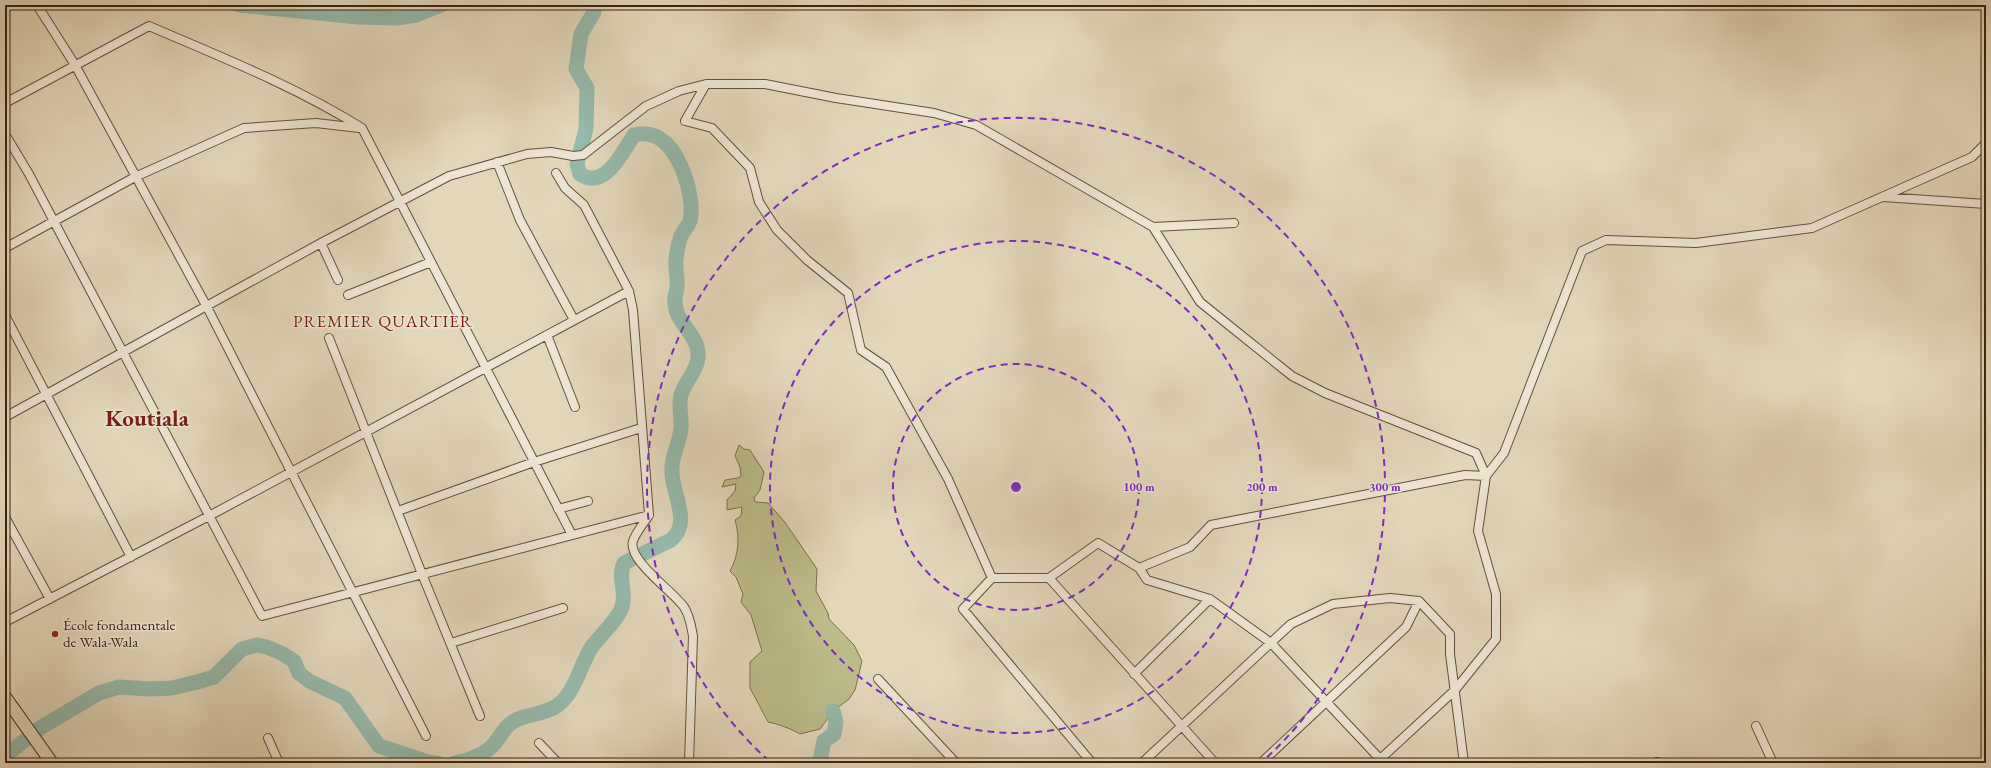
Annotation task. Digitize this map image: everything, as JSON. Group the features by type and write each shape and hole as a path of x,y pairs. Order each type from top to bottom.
{"main road":[{"path":"5,698 52,763"}],"street":[{"path":"37,5 75,65 207,307 426,736"},
{"path":"5,103 149,26 280,83 333,110 362,128 572,535"},
{"path":"706,84 685,121 712,128 750,168 759,202 777,230 807,260 848,293 860,350 886,367 948,479 992,578"},
{"path":"5,417 46,396 122,352 207,307 321,243 449,176 527,154 551,152 572,156 583,155 646,106 679,91 706,84 765,84 836,98 934,113 976,125 1153,227 1200,302 1292,376 1325,393 1476,453 1486,476"},
{"path":"5,248 135,177 244,128 316,123 362,128"},
{"path":"5,134 30,174 122,352 262,616 649,515"},
{"path":"1092,763 963,610 992,578 1049,578 1098,543 1139,568 1147,580 1210,599 1271,643 1378,761 1455,690 1496,639 1496,594 1478,531 1486,476 1504,453 1582,251 1606,240 1696,243 1812,228 1972,157 1986,143"},
{"path":"497,162 520,220 574,320"},
{"path":"556,173 565,188 584,205 629,291 633,310 649,515 633,541 632,548 638,559 684,607 690,621 693,636 689,763"},
{"path":"1882,197 1986,204"},
{"path":"1153,227 1234,223"},
{"path":"321,243 338,280"},
{"path":"348,295 431,262"},
{"path":"5,622 209,516 629,291"},
{"path":"5,315 131,557"},
{"path":"547,335 576,407"},
{"path":"329,338 480,716"},
{"path":"398,511 534,462 642,428"},
{"path":"1139,568 1190,547 1211,525 1465,475 1486,476"},
{"path":"558,509 588,501"},
{"path":"5,517 50,599"},
{"path":"1049,578 1215,763"},
{"path":"1142,763 1291,624 1332,604 1390,598 1419,601 1450,634 1464,763"},
{"path":"1134,674 1210,599"},
{"path":"1261,763 1406,627 1419,601"},
{"path":"451,643 563,608"},
{"path":"878,679 956,763"},
{"path":"1756,726 1773,763"},
{"path":"268,738 279,763"},
{"path":"539,743 558,763"}],"green space":[{"path":"739,445 744,449 750,450 764,472 760,490 754,498 755,502 768,503 784,521 817,569 816,591 828,613 829,619 854,645 862,661 855,690 849,699 833,711 820,729 800,734 785,727 768,722 750,688 750,662 762,651 751,615 741,602 743,594 736,577 730,571 738,546 738,533 735,520 741,516 742,507 727,510 727,500 735,491 736,484 722,487 725,480 738,478 741,476 740,467 735,456"}],"waterway":[{"path":"239,5 358,17 397,18 416,15 441,5"},
{"path":"455,763 466,761 482,754 495,743 506,728 515,720 552,709 564,700 573,686 591,648 620,612 623,601 621,574 624,563 671,540 678,532 680,523 680,513 673,482 673,460 680,437 681,395 695,369 698,359 697,346 678,316 675,300 677,289 676,257 681,237 690,221 691,211 688,186 684,173 671,150 664,141 649,134 634,135 619,159 605,173 597,177 589,178 580,174 577,164 586,129 587,88 576,69 581,34 594,12 594,5"},
{"path":"5,756 40,728 99,693 119,687 150,689 172,688 214,677 242,649 257,645 267,647 283,654 294,661 299,673 309,681 345,698 379,746 428,762 437,763"},
{"path":"820,761 824,741 834,734 836,722 833,711"}],"place":[{"name":"École fondamentale de Wala-Wala","path":"55,634"}],"district":[{"name":"PREMIER QUARTIER","path":"383,321"},
{"name":"Koutiala","path":"147,418"}]}
